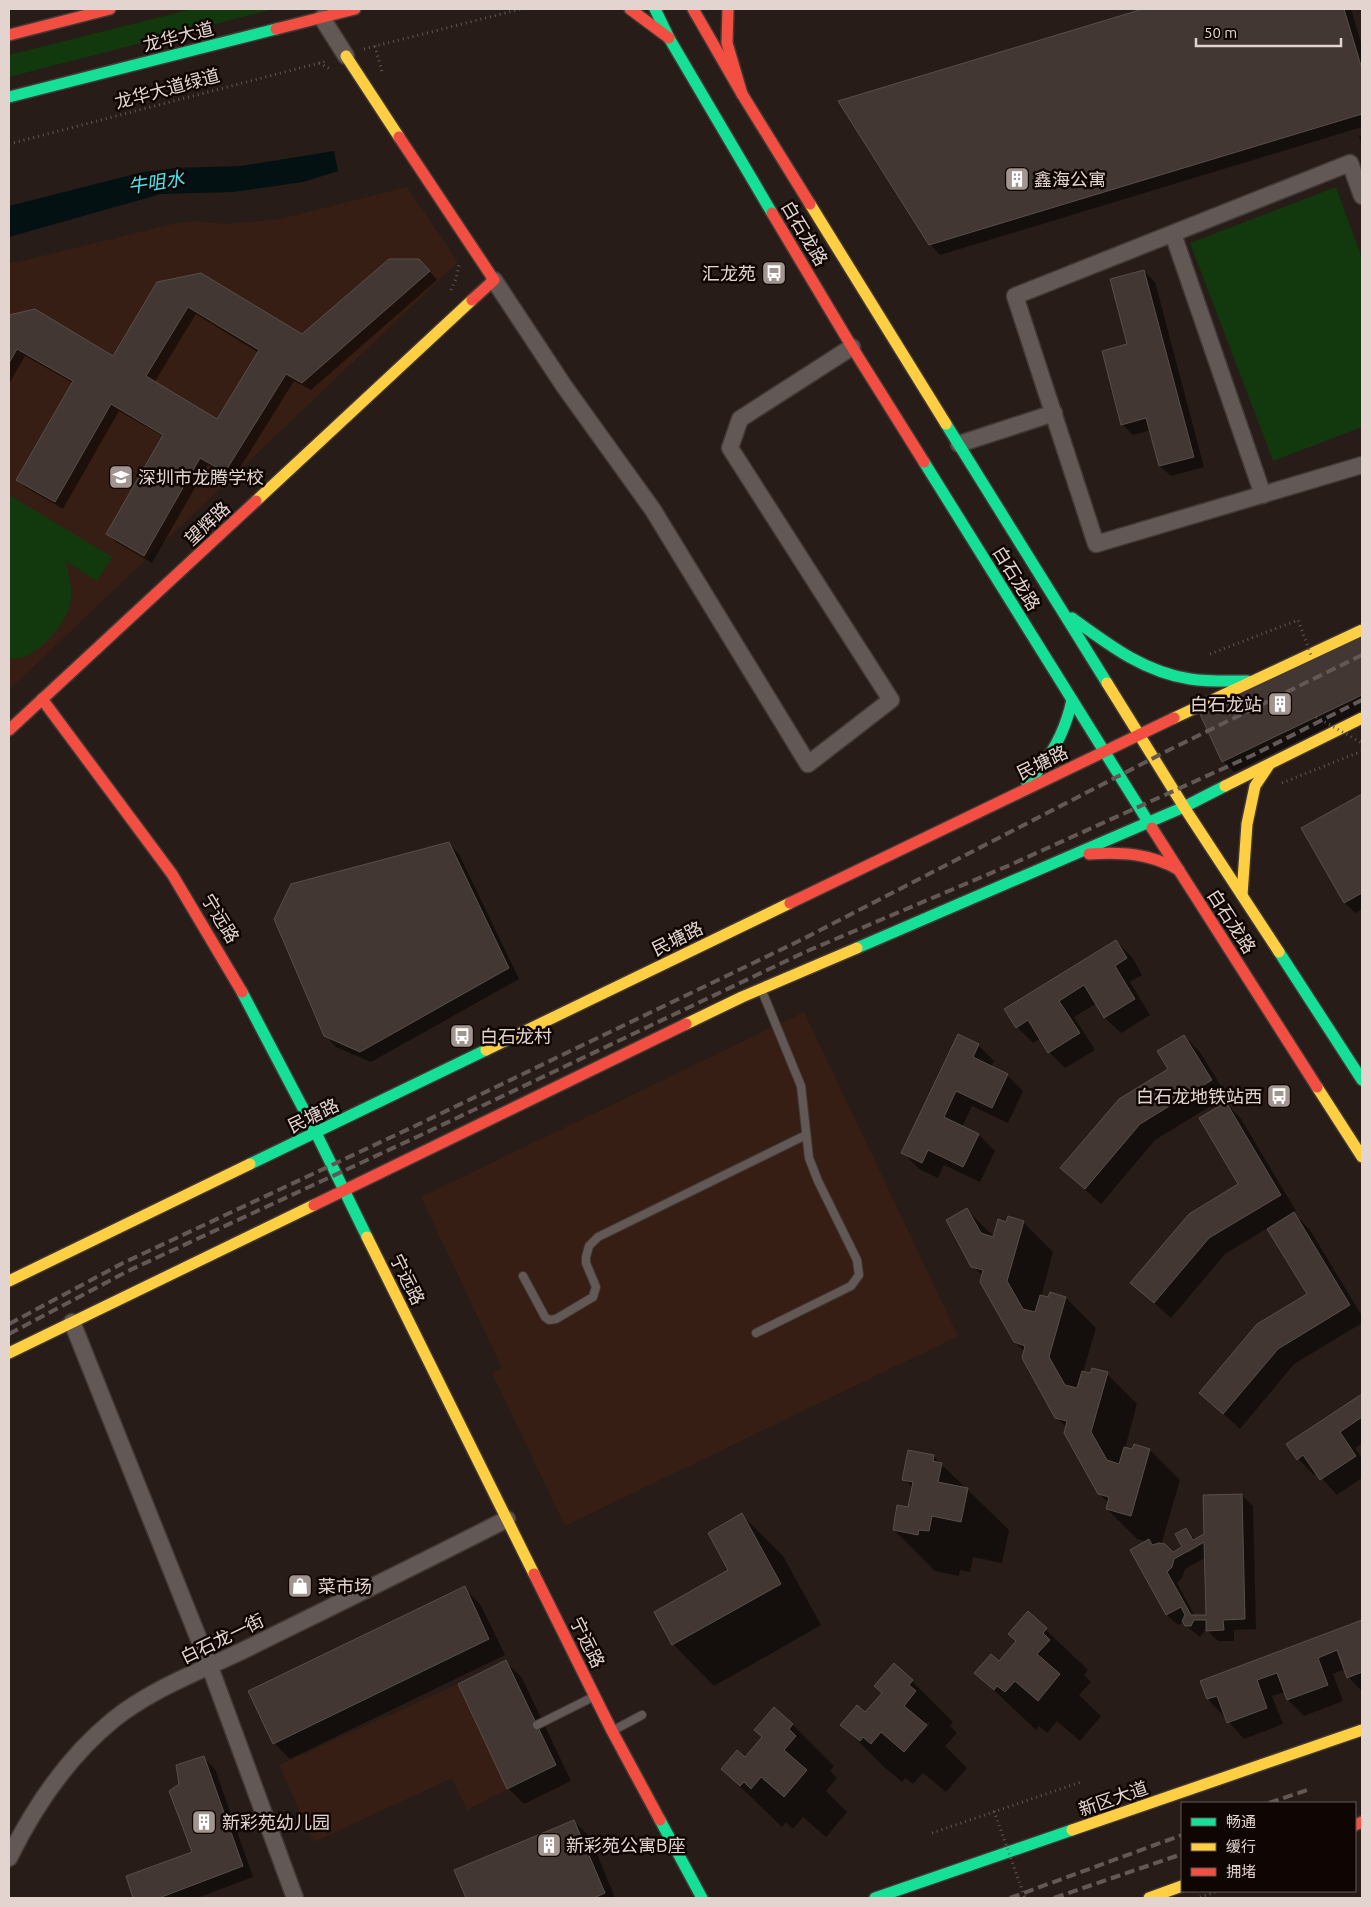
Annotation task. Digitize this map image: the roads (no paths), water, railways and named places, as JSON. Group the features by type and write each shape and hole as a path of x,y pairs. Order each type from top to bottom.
{"main road":[{"path":"9,35 110,9"},
{"name":"龙华大道","path":"9,97 355,9"},
{"path":"630,9 669,38"},
{"name":"白石龙路","path":"655,9 669,38 852,347 1149,823 1362,1157"},
{"name":"白石龙路","path":"693,9 742,94 1184,807 1362,1080"},
{"path":"728,9 728,43 742,94"},
{"path":"339,58 494,280"},
{"name":"望辉路","path":"9,730 494,280"},
{"path":"1063,612 1125,657 1160,672 1192,680 1254,681"},
{"name":"民塘路","path":"9,1281 1104,751 1362,630"},
{"name":"宁远路","path":"42,699 172,874 202,920 232,972 316,1133 612,1731 702,1898"},
{"path":"1015,794 1040,771 1058,745 1067,726 1072,700"},
{"path":"9,1353 761,989 1149,823 1362,718"},
{"path":"1242,895 1247,824 1255,786 1269,765"},
{"path":"1076,854 1124,852 1138,854 1168,863 1179,870"},
{"name":"新区大道","path":"875,1898 1362,1730"},
{"path":"1149,1898 1181,1886"}],"street":[{"path":"322,18 339,58"},
{"path":"1362,196 1350,164 1015,296 1096,544 1362,465"},
{"path":"1173,234 1263,495"},
{"path":"494,280 564,386 653,510 808,764 891,700 730,448 740,419 852,347"},
{"path":"959,444 1054,413"},
{"path":"72,1322 210,1667 295,1898"},
{"name":"白石龙一街","path":"9,1858 29,1820 82,1749 131,1706 153,1693 210,1667 507,1519"}],"lane":[{"path":"756,1333 851,1286 859,1275 856,1260 809,1158 801,1086 761,989"},
{"path":"523,1276 545,1317 549,1320 556,1319 590,1300 596,1293 596,1287 586,1263 586,1257 589,1246 598,1237 806,1135"},
{"path":"537,1725 595,1696"},
{"path":"612,1731 642,1716"}],"water":[{"name":"牛咀水","path":"334,151 338,171 303,182 233,192 161,194 9,237 9,206 143,172 176,168 241,166"}],"railway":[{"path":"9,1324 123,1263 417,1125 801,940 1169,750 1362,655"},
{"path":"9,1334 128,1271 421,1135 805,952 1010,865 1253,755 1362,700"},
{"path":"1272,1802 1307,1790"},
{"path":"1010,1898 1181,1835"},
{"path":"1054,1898 1181,1854"}],"place":[{"name":"鑫海公寓","path":"1017,179"},
{"name":"汇龙苑","path":"774,273"},
{"name":"深圳市龙腾学校","path":"121,477"},
{"name":"白石龙站","path":"1280,704"},
{"name":"白石龙村","path":"462,1036"},
{"name":"白石龙地铁站西","path":"1279,1096"},
{"name":"菜市场","path":"300,1586"},
{"name":"新彩苑幼儿园","path":"204,1822"},
{"name":"新彩苑公寓B座","path":"549,1845"}]}
